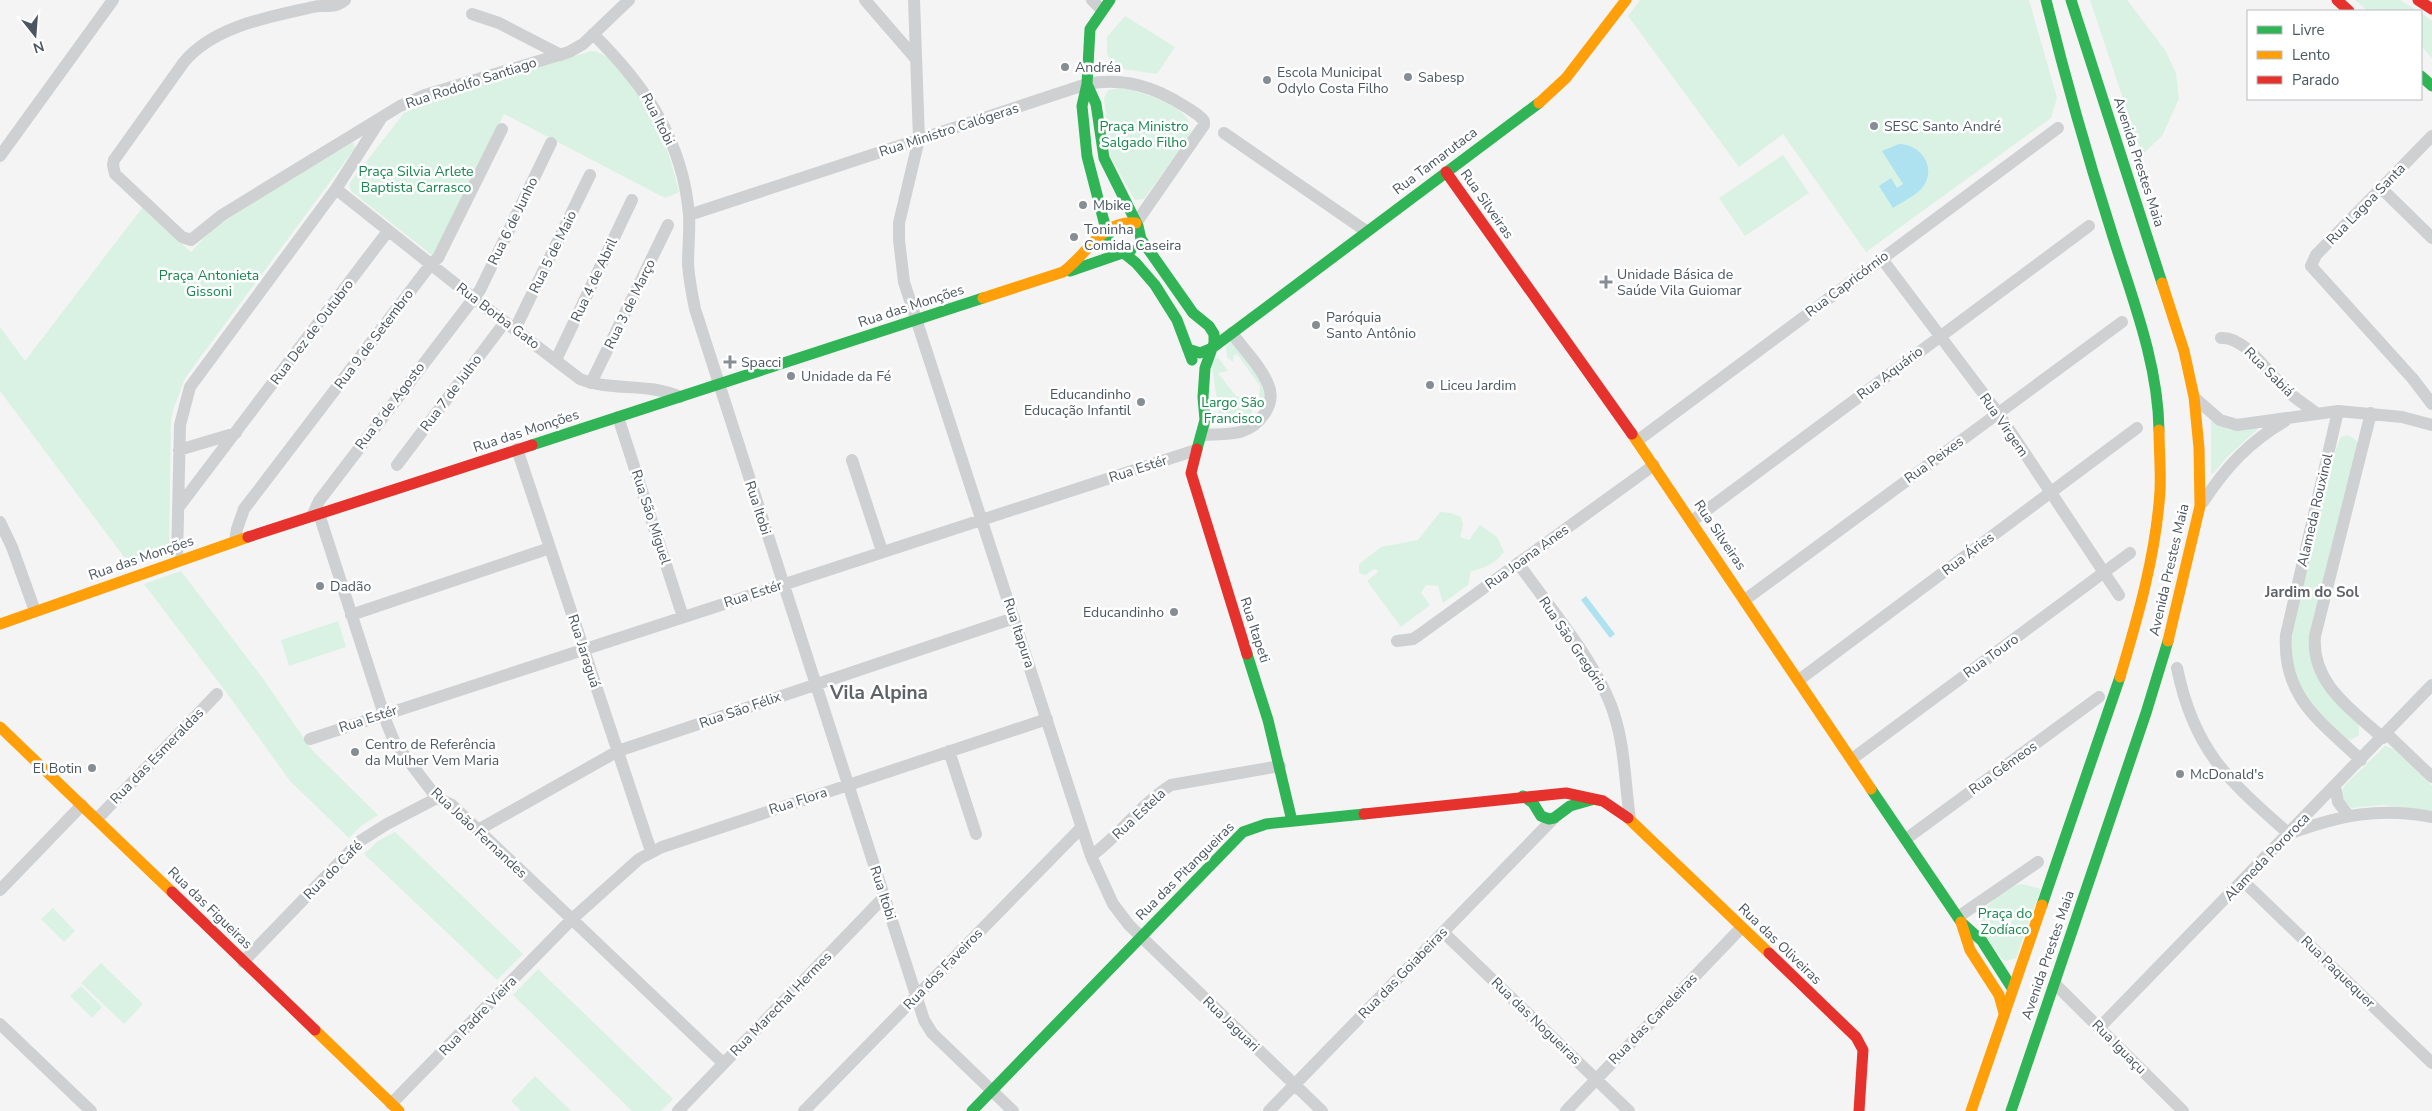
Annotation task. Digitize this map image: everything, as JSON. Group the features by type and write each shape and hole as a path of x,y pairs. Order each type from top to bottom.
{"main road":[{"name":"Rua Tamarutaca","path":"1212,348 1550,94 1566,78 1626,0"},
{"name":"Avenida Prestes Maia","path":"1971,1111 2084,783 2137,621 2155,536 2160,490 2159,412 2152,365 2075,116 2046,0"},
{"name":"Avenida Prestes Maia","path":"2011,1111 2032,1044 2055,984 2146,713 2170,636 2200,506 2199,448 2194,397 2177,325 2071,0"},
{"path":"2337,0 2348,10"},
{"path":"2418,0 2432,9"},
{"path":"1106,5 1093,22 1089,36 1087,84 1082,106 1084,134 1105,230 1109,242 1136,263 1177,316 1203,397"},
{"path":"2422,77 2432,86"},
{"path":"1087,84 1096,104 1104,158 1136,223 1141,239 1193,313 1214,334 1212,348 1205,368 1203,397 1205,420 1196,450"},
{"name":"Rua Silveiras","path":"1446,172 1654,465 1746,599 1960,920 1982,941 2020,1000"},
{"path":"1105,230 1116,222 1136,223"},
{"name":"Rua das Monções","path":"1063,272 1080,260 1105,230"},
{"path":"1123,254 1136,247 1141,239"},
{"name":"Rua das Monções","path":"0,624 177,560 1123,254"},
{"path":"1183,334 1188,326 1206,324 1236,329"},
{"path":"1188,349 1200,353 1212,348"},
{"name":"Rua Itapeti","path":"1196,450 1191,466 1192,480 1268,720 1292,822"},
{"name":"Rua das Figueiras","path":"0,727 97,819 391,1109"},
{"path":"1537,810 1549,794 1562,800 1558,814"},
{"name":"Rua das Pitangueiras","path":"972,1111 1243,832 1266,824 1549,794 1576,794 1596,799 1613,806 1630,819"},
{"path":"1523,796 1545,818 1558,814 1578,802 1596,799"},
{"name":"Rua das Oliveiras","path":"1630,819 1861,1043 1863,1058 1859,1111"},
{"name":"Rua Silveiras","path":"1960,920 1970,950 1999,995 2004,1013"},
{"path":"2030,1023 2032,1044"}],"street":[{"path":"0,156 113,0"},
{"path":"344,0 333,7 315,3 240,26 210,40 197,49 184,62 114,160 115,174 188,241 252,196 382,118"},
{"name":"Rua Rodolfo Santiago","path":"177,560 178,450 183,408 190,387 336,189 382,118 425,95 561,55 576,48 629,0"},
{"path":"865,0 916,59"},
{"name":"Rua Itapura","path":"914,0 919,139 901,211 899,240 904,282 983,519 1091,856 1112,904 1140,937"},
{"path":"1092,0 1106,5"},
{"path":"472,14 499,23 561,55"},
{"name":"Rua Itobi","path":"593,34 622,63 642,87 672,143 679,166 689,215 690,285 695,309 924,1020 932,1033 1013,1111"},
{"name":"Rua Ministro Calógeras","path":"689,215 1087,84 1114,80 1150,88 1172,98 1204,121 1204,125 1136,223"},
{"name":"Rua Capricórnio","path":"1637,441 2058,128"},
{"name":"Rua 9 de Setembro","path":"235,541 237,528 244,509 431,264 438,258 502,129"},
{"path":"1224,133 1366,231"},
{"name":"Rua Lagoa Santa","path":"2432,136 2316,255 2311,266 2317,275 2413,379 2432,404"},
{"name":"Rua 6 de Junho","path":"472,297 480,290 551,143"},
{"name":"Rua 5 de Maio","path":"510,325 590,175"},
{"path":"2381,188 2432,238"},
{"name":"Rua Borba Gato","path":"336,189 472,297 580,379 592,383 659,389 680,397"},
{"name":"Rua 4 de Abril","path":"556,360 632,200"},
{"name":"Rua 3 de Março","path":"592,383 668,225"},
{"name":"Rua Aquário","path":"1692,521 2089,226"},
{"name":"Rua Dez de Outubro","path":"178,508 388,231"},
{"name":"Rua Virgem","path":"1882,258 1998,413 2119,595"},
{"name":"Rua 8 de Agosto","path":"316,515 319,501 472,297"},
{"name":"Rua Peixes","path":"1746,599 2122,322"},
{"name":"Rua 7 de Julho","path":"397,465 510,325"},
{"path":"1202,435 1242,431 1259,420 1269,407 1271,392 1267,380 1236,329"},
{"name":"Rua Sabiá","path":"2221,338 2231,338 2241,343 2285,389 2316,413"},
{"path":"2194,397 2220,420 2228,423 2247,424 2338,411 2371,413 2432,425"},
{"name":"Alameda Rouxinol","path":"2338,411 2286,635 2285,658 2291,682 2304,704 2361,760"},
{"path":"2371,413 2315,636 2314,649 2320,672 2332,691 2432,777"},
{"name":"Rua São Miguel","path":"618,417 684,617"},
{"path":"2200,506 2221,475 2244,449 2293,417"},
{"name":"Rua Áries","path":"1800,680 2137,428"},
{"path":"178,450 236,433"},
{"name":"Rua Jaraguá","path":"518,450 651,851"},
{"name":"Rua Estér","path":"310,739 1196,450"},
{"path":"852,460 882,551"},
{"name":"Rua Joana Anes","path":"1397,641 1419,636 1654,465"},
{"name":"Rua João Fernandes","path":"316,515 395,743 437,798 452,805 724,1064"},
{"path":"0,522 12,547 35,611"},
{"path":"351,615 550,548"},
{"name":"Rua Touro","path":"1852,759 2130,553"},
{"name":"Rua São Gregório","path":"1518,563 1590,666 1607,696 1618,729 1630,819"},
{"name":"Rua São Félix","path":"478,830 618,751 1014,618"},
{"path":"2177,668 2183,696 2193,724 2205,747 2232,781 2289,834 2348,815 2382,811 2432,817"},
{"name":"Alameda Pororoca","path":"2100,1027 2432,685"},
{"name":"Rua das Esmeraldas","path":"97,819 217,694"},
{"name":"Rua Gêmeos","path":"1906,839 2099,697"},
{"name":"Rua Flora","path":"571,920 639,859 651,851 1047,719"},
{"path":"949,751 976,834"},
{"name":"Rua Estela","path":"1091,856 1104,847 1160,792 1171,785 1280,766"},
{"path":"2335,786 2338,802 2348,815"},
{"name":"Rua do Café","path":"243,962 360,841 387,824 437,798"},
{"path":"0,890 82,805"},
{"path":"1537,810 1540,823 1538,834"},
{"name":"Rua das Goiabeiras","path":"1269,1111 1558,814"},
{"name":"Rua dos Faveiros","path":"804,1111 1081,828"},
{"path":"1960,920 2038,862"},
{"name":"Rua Paquequer","path":"2243,881 2432,1063"},
{"name":"Rua Marechal Hermes","path":"678,1111 884,897"},
{"name":"Rua Padre Vieira","path":"391,1109 571,920"},
{"name":"Rua das Caneleiras","path":"1566,1111 1741,928"},
{"name":"Rua das Nogueiras","path":"1443,932 1629,1111"},
{"name":"Rua Jaguari","path":"1140,937 1322,1111"},
{"name":"Rua Iguaçu","path":"2055,984 2183,1111"},
{"path":"0,1024 86,1110"}],"green space":[{"name":"SESC Santo André","path":"1640,0 2029,0 2057,98 2051,118 1866,252 1783,134 1739,167 1628,16"},
{"path":"2090,0 2127,0 2165,50 2176,73 2179,99 2162,136 2142,155"},
{"path":"2355,0 2400,0 2416,10 2367,10"},
{"path":"2422,14 2432,21 2432,58 2422,47"},
{"path":"1125,16 1175,47 1157,74 1122,69 1110,60 1107,53 1107,37"},
{"name":"Praça Silvia Arlete Baptista Carrasco","path":"592,51 602,54 615,65 645,105 665,145 679,192 665,198 504,114 433,256 351,191 349,184 404,113 429,101 472,86"},
{"name":"Praça Ministro Salgado Filho","path":"1122,88 1142,93 1166,103 1186,117 1190,125 1190,135 1144,199 1135,200 1111,158 1104,98 1108,90"},
{"name":"Praça Antonieta Gissoni","path":"353,142 355,148 185,378 173,410 171,421 169,553 163,548 162,555 130,565 0,391 0,327 25,361 142,208 191,252 216,225"},
{"path":"1783,155 1809,193 1745,236 1719,198"},
{"name":"Largo São Francisco","path":"1232,341 1267,389 1262,403 1259,401 1260,386 1237,354 1234,355 1233,362 1227,357 1226,346"},
{"name":"Largo São Francisco","path":"1218,357 1228,371 1218,373 1236,396 1251,402 1252,413 1240,423 1226,423 1219,414 1211,361"},
{"path":"2211,421 2230,430 2260,427 2227,457 2213,474 2211,473"},
{"path":"2348,435 2357,441 2357,447 2309,636 2310,651 2317,675 2331,695 2359,725 2359,735 2351,740 2346,739 2319,714 2302,691 2291,659 2293,624 2336,449 2341,437"},
{"path":"1440,512 1451,513 1461,517 1463,525 1460,537 1469,540 1480,525 1497,537 1504,552 1490,564 1481,569 1471,571 1468,585 1443,603 1438,586 1426,585 1421,593 1430,605 1401,627 1367,581 1379,571 1374,569 1366,575 1359,573 1359,564 1381,547 1418,540"},
{"path":"181,571 264,680 312,750 378,815 361,826 349,838 290,781 229,696 144,584"},
{"path":"338,621 346,647 289,666 281,640"},
{"path":"2385,746 2394,749 2432,786 2432,811 2382,805 2352,808 2344,802 2342,792 2345,785"},
{"path":"395,832 523,954 497,980 364,854 378,841"},
{"name":"Praça do Zodíaco","path":"2022,884 2041,889 2016,958 2006,961 2002,959 1984,934 1980,919 1991,902 2003,892"},
{"path":"53,908 75,931 64,942 41,919"},
{"path":"101,963 143,1004 124,1024 81,983"},
{"path":"538,969 673,1099 661,1111 632,1111 513,995"},
{"path":"81,986 102,1007 92,1018 70,996"},
{"path":"535,1076 571,1111 521,1111 511,1101"}],"water":[{"path":"1899,144 1914,148 1925,158 1928,165 1928,173 1927,180 1919,191 1893,208 1879,186 1891,178 1897,188 1903,184 1882,151"},
{"path":"1586,596 1615,634 1610,638 1581,600"}],"traffic: fast":[{"path":"1110,0 1090,29 1087,84 1082,106 1087,156 1109,241 1136,263 1155,285 1177,320 1192,360"},
{"path":"2046,0 2084,143 2142,327 2154,378 2159,430"},
{"path":"2071,0 2162,283"},
{"path":"2422,77 2432,86"},
{"path":"1087,84 1096,104 1104,158 1138,226 1141,239 1193,313 1209,326 1214,334 1214,343 1205,368 1203,397 1205,420 1197,449"},
{"path":"1188,349 1200,353 1212,348 1539,103"},
{"path":"1070,271 1131,250"},
{"path":"532,445 983,298"},
{"path":"2011,1111 2146,713 2168,641"},
{"path":"1247,654 1268,720 1292,821"},
{"path":"2042,905 2120,677"},
{"path":"1871,789 1961,922 1982,941 2012,988"},
{"path":"1523,796 1533,803 1541,816 1549,819 1554,818 1570,806 1591,800"},
{"path":"972,1111 1243,832 1266,824 1364,814"}],"traffic: slow":[{"path":"1539,103 1566,78 1626,0"},
{"path":"983,298 1063,272 1104,232 1113,227 1136,223"},
{"path":"2162,283 2184,351 2194,397 2199,448 2200,506 2168,641"},
{"path":"2120,677 2140,608 2155,538 2160,491 2159,430"},
{"path":"1632,434 1871,789"},
{"path":"0,624 248,537"},
{"path":"0,727 172,892"},
{"path":"1628,818 1769,953"},
{"path":"1971,1111 2042,905"},
{"path":"1961,922 1970,950 1999,995 2004,1013"},
{"path":"315,1030 399,1111"}],"traffic: jam":[{"path":"2337,0 2348,10"},
{"path":"2418,0 2432,9"},
{"path":"1446,172 1632,434"},
{"path":"248,537 532,445"},
{"path":"1197,449 1191,473 1247,654"},
{"path":"1364,814 1566,793 1603,801 1628,818"},
{"path":"172,892 315,1030"},
{"path":"1769,953 1856,1037 1863,1050 1859,1111"}],"place":[{"name":"Andréa","path":"1065,67"},
{"name":"Sabesp","path":"1408,77"},
{"name":"Escola Municipal Odylo Costa Filho","path":"1267,80"},
{"name":"SESC Santo André","path":"1874,126"},
{"name":"Mbike","path":"1083,205"},
{"name":"Toninha Comida Caseira","path":"1074,237"},
{"name":"Unidade Básica de Saúde Vila Guiomar","path":"1606,282"},
{"name":"Paróquia Santo Antônio","path":"1316,325"},
{"name":"Spacci","path":"730,362"},
{"name":"Unidade da Fé","path":"791,376"},
{"name":"Liceu Jardim","path":"1430,385"},
{"name":"Educandinho Educação Infantil","path":"1141,402"},
{"name":"Dadão","path":"320,586"},
{"name":"Educandinho","path":"1174,612"},
{"name":"Centro de Referência da Mulher Vem Maria","path":"355,752"},
{"name":"El Botin","path":"92,768"},
{"name":"McDonald's","path":"2180,774"}],"district":[{"name":"Jardim do Sol","path":"2312,592"},
{"name":"Vila Alpina","path":"879,693"}]}
